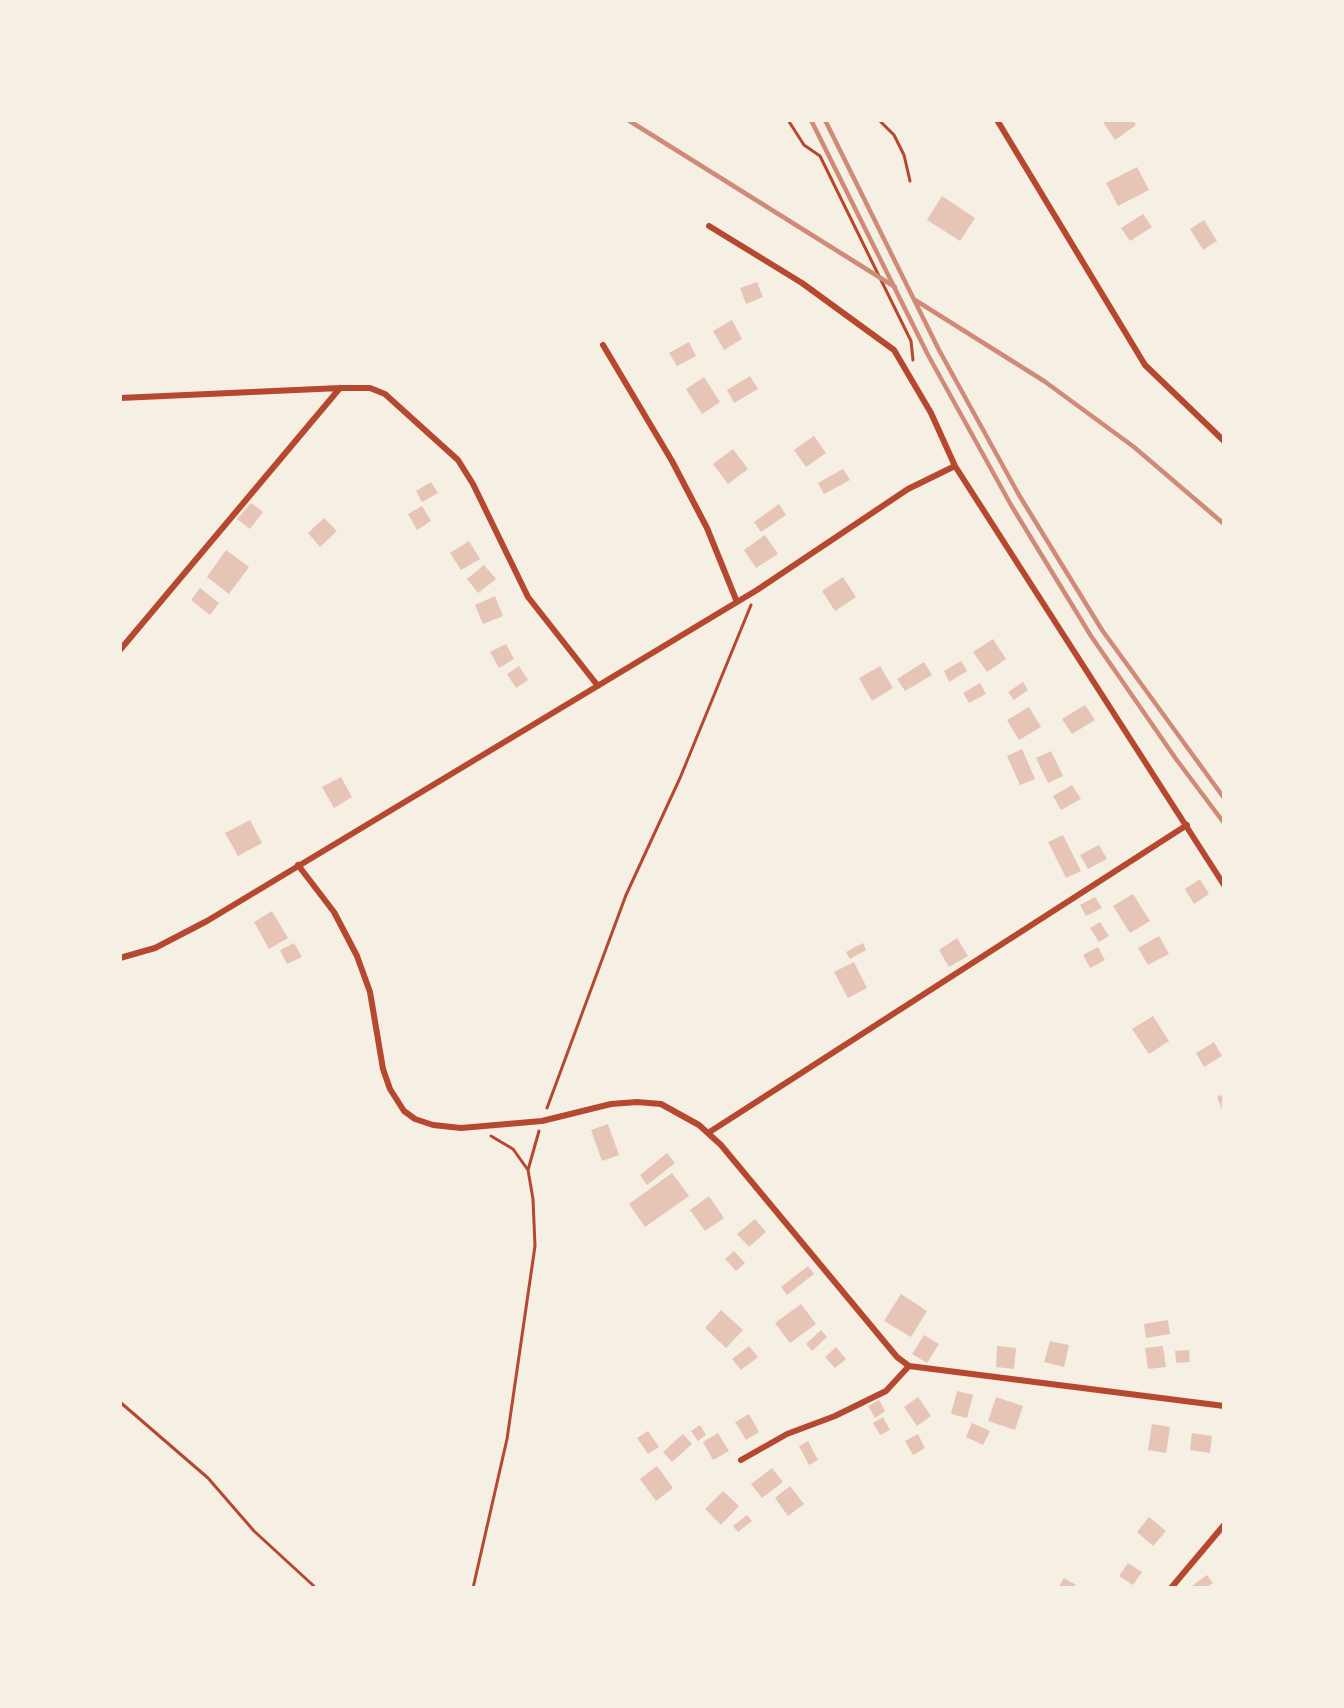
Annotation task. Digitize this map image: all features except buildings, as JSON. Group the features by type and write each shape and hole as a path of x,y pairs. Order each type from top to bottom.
{"street":[{"path":"997,120 1145,365 1224,441"},
{"path":"709,226 802,283 894,350 917,388 955,466 1224,885"},
{"path":"603,345 682,480 707,528 737,602"},
{"path":"120,398 339,388 370,388 385,394 458,460 473,484 528,597 598,686"},
{"path":"120,650 339,388"},
{"path":"120,958 155,948 298,865 757,590 908,489 955,466"},
{"path":"708,1133 1187,825"},
{"path":"298,865 334,912 357,956 370,992 383,1069 390,1089 404,1111 433,1125 461,1128 542,1121 611,1104 637,1102 661,1104 681,1114 721,1145 897,1357 909,1366 1224,1406"},
{"path":"741,1460 787,1434 835,1416 886,1390 909,1366"},
{"path":"1171,1588 1224,1525"}],"path":[{"path":"788,120 804,145 820,156 910,341"},
{"path":"879,120 894,135 904,155 910,181"},
{"path":"473,1588 507,1438 535,1246 533,1199 528,1170 542,1121 626,894 680,778 757,590"},
{"path":"489,1135 513,1149 528,1170"},
{"path":"120,1402 208,1478 254,1531 316,1588"}],"railway":[{"path":"628,120 895,287"},
{"path":"811,120 928,355 1011,505 1091,636 1176,759 1224,823"},
{"path":"825,120 939,350 1019,495 1102,630 1224,798"},
{"path":"915,300 1044,381 1134,447 1224,524"}]}
